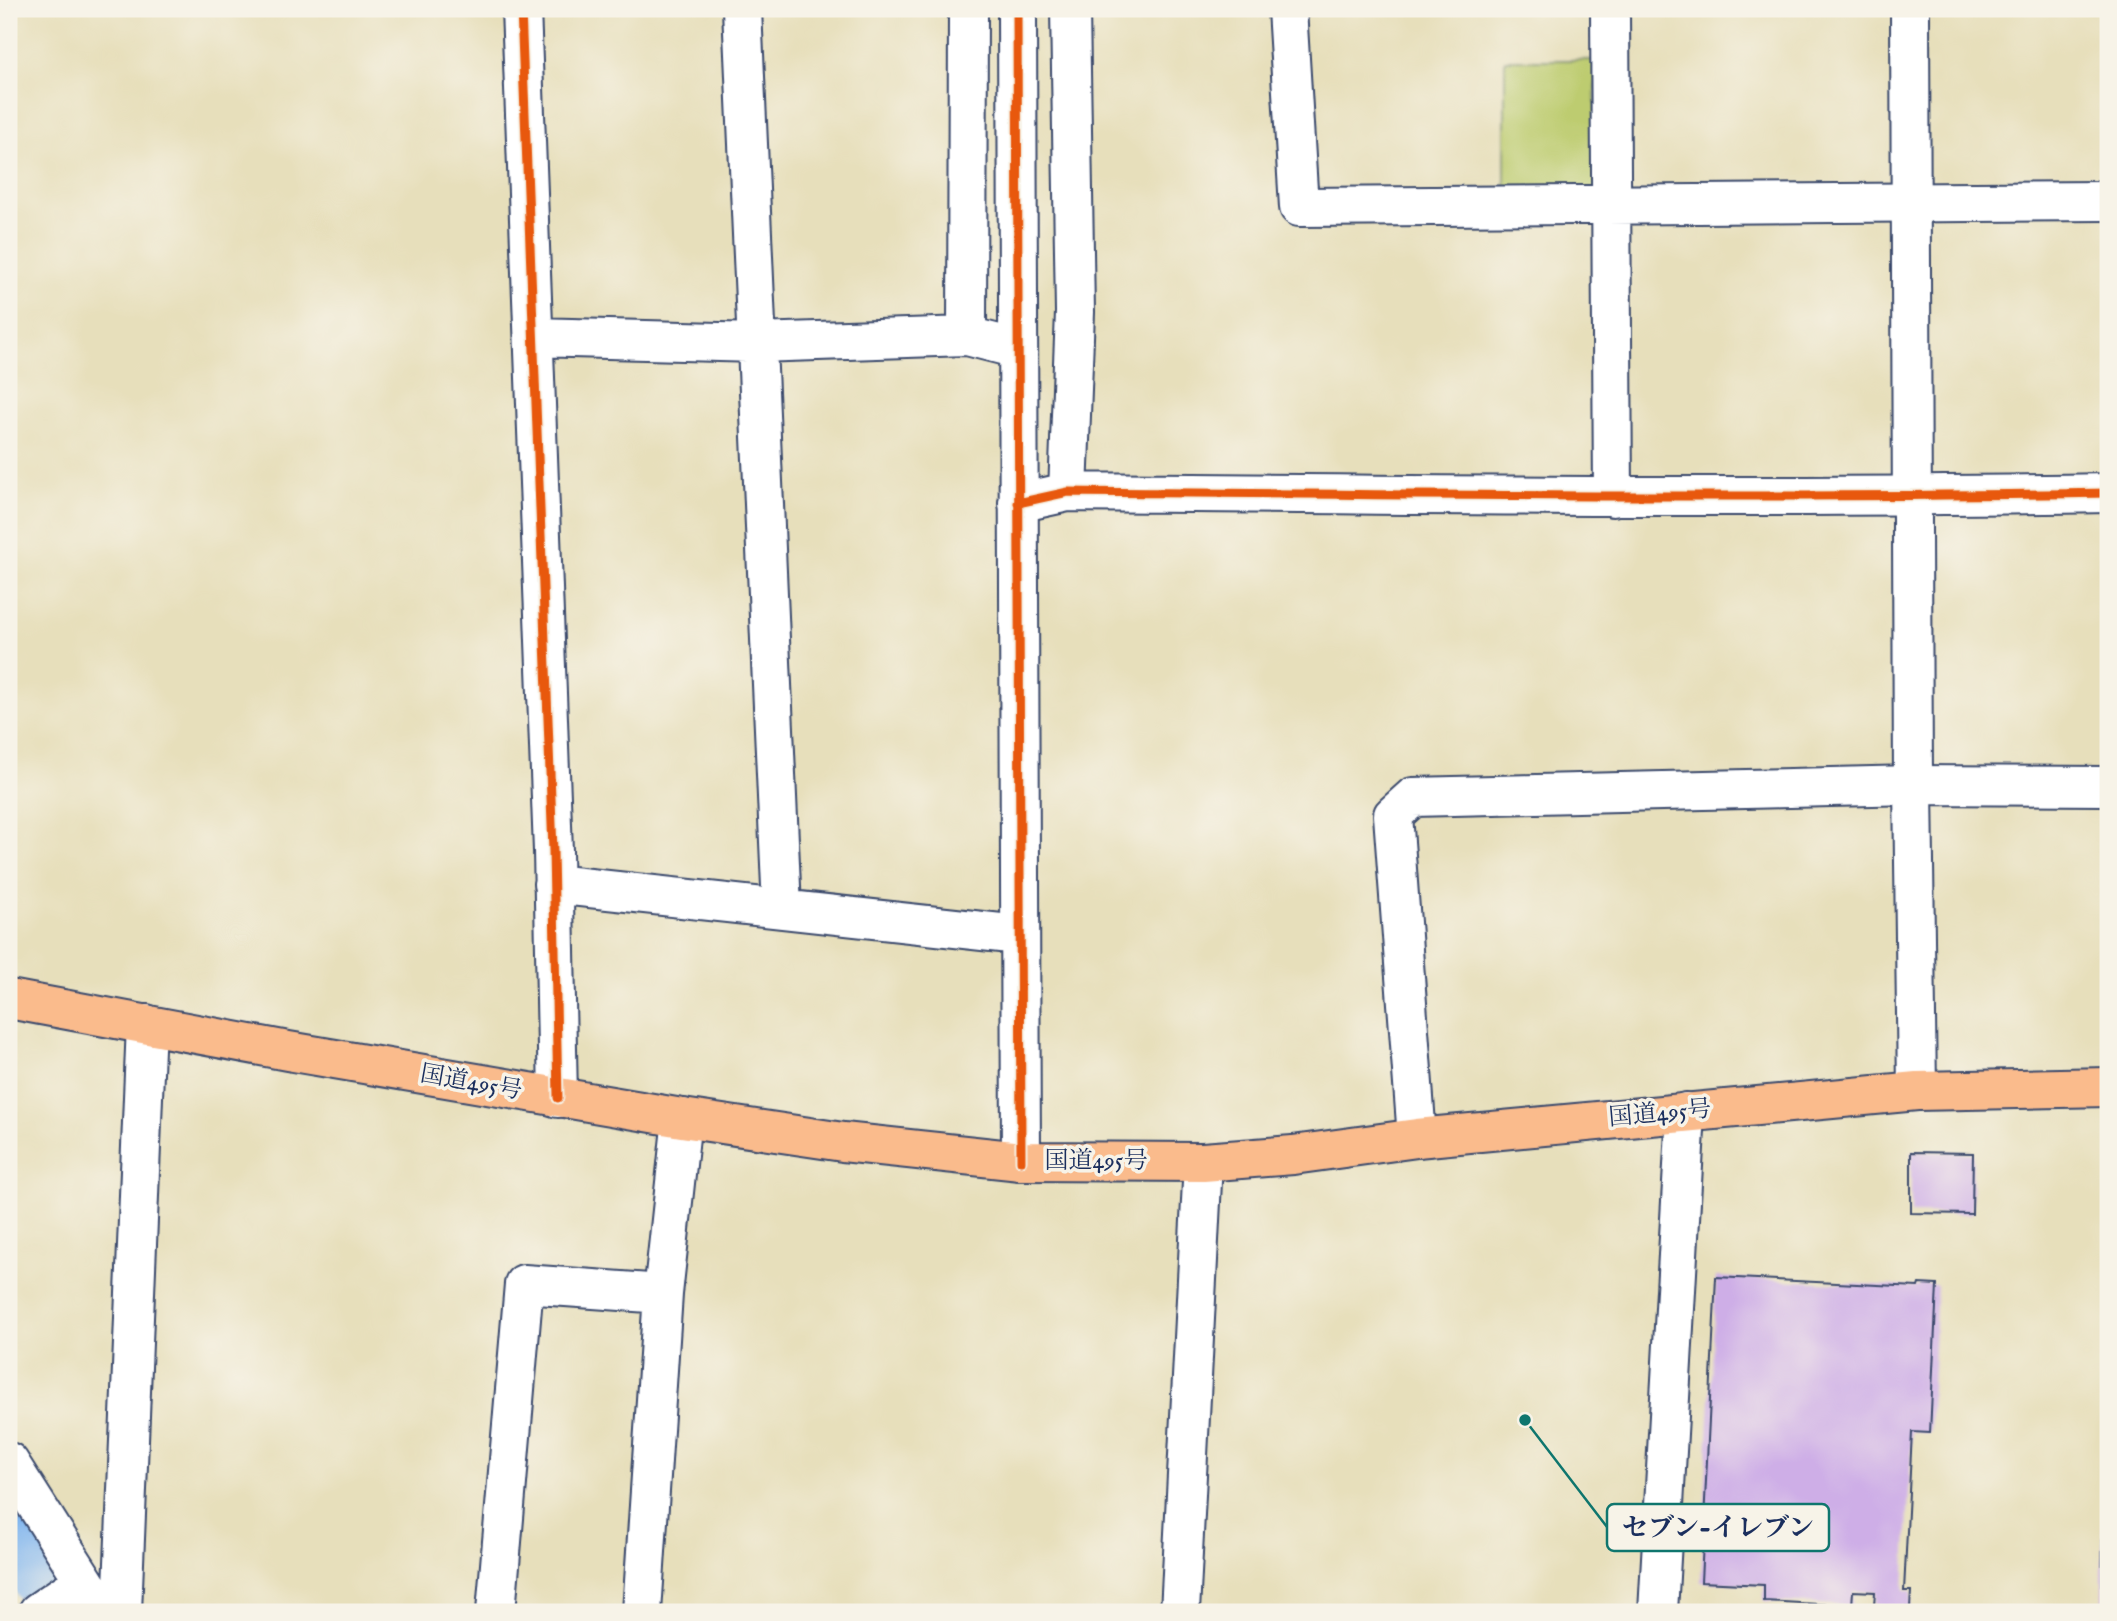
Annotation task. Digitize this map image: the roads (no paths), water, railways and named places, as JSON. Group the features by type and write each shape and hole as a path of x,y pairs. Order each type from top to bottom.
{"highway":[{"name":"国道495号","path":"9,999 682,1118 843,1142 1021,1161 1203,1162 1293,1155 1417,1138 1917,1091 2108,1087"}],"street":[{"path":"522,9 558,1098"},
{"path":"741,9 782,909"},
{"path":"967,336 968,9"},
{"path":"1017,9 1018,935 1021,1161"},
{"path":"1068,492 1075,312 1070,9"},
{"path":"1287,9 1299,207 2108,201"},
{"path":"1610,9 1613,497"},
{"path":"1910,9 1911,496 1917,1091"},
{"path":"534,337 757,343 967,336 1018,349"},
{"path":"1018,503 1068,492 1613,497 2108,493"},
{"path":"1417,1138 1393,815 1413,797 1913,785 2108,786"},
{"path":"553,884 1018,935"},
{"path":"122,1612 146,1024"},
{"path":"1658,1612 1686,1112"},
{"path":"642,1612 663,1294 682,1118"},
{"path":"1180,1612 1203,1162"},
{"path":"496,1612 524,1284 663,1294"},
{"path":"9,1462 104,1612"},
{"path":"38,1612 84,1581"}],"waterway":[{"path":"9,1513 66,1612"}],"place":[{"name":"セブン-イレブン","path":"1525,1420"}]}
